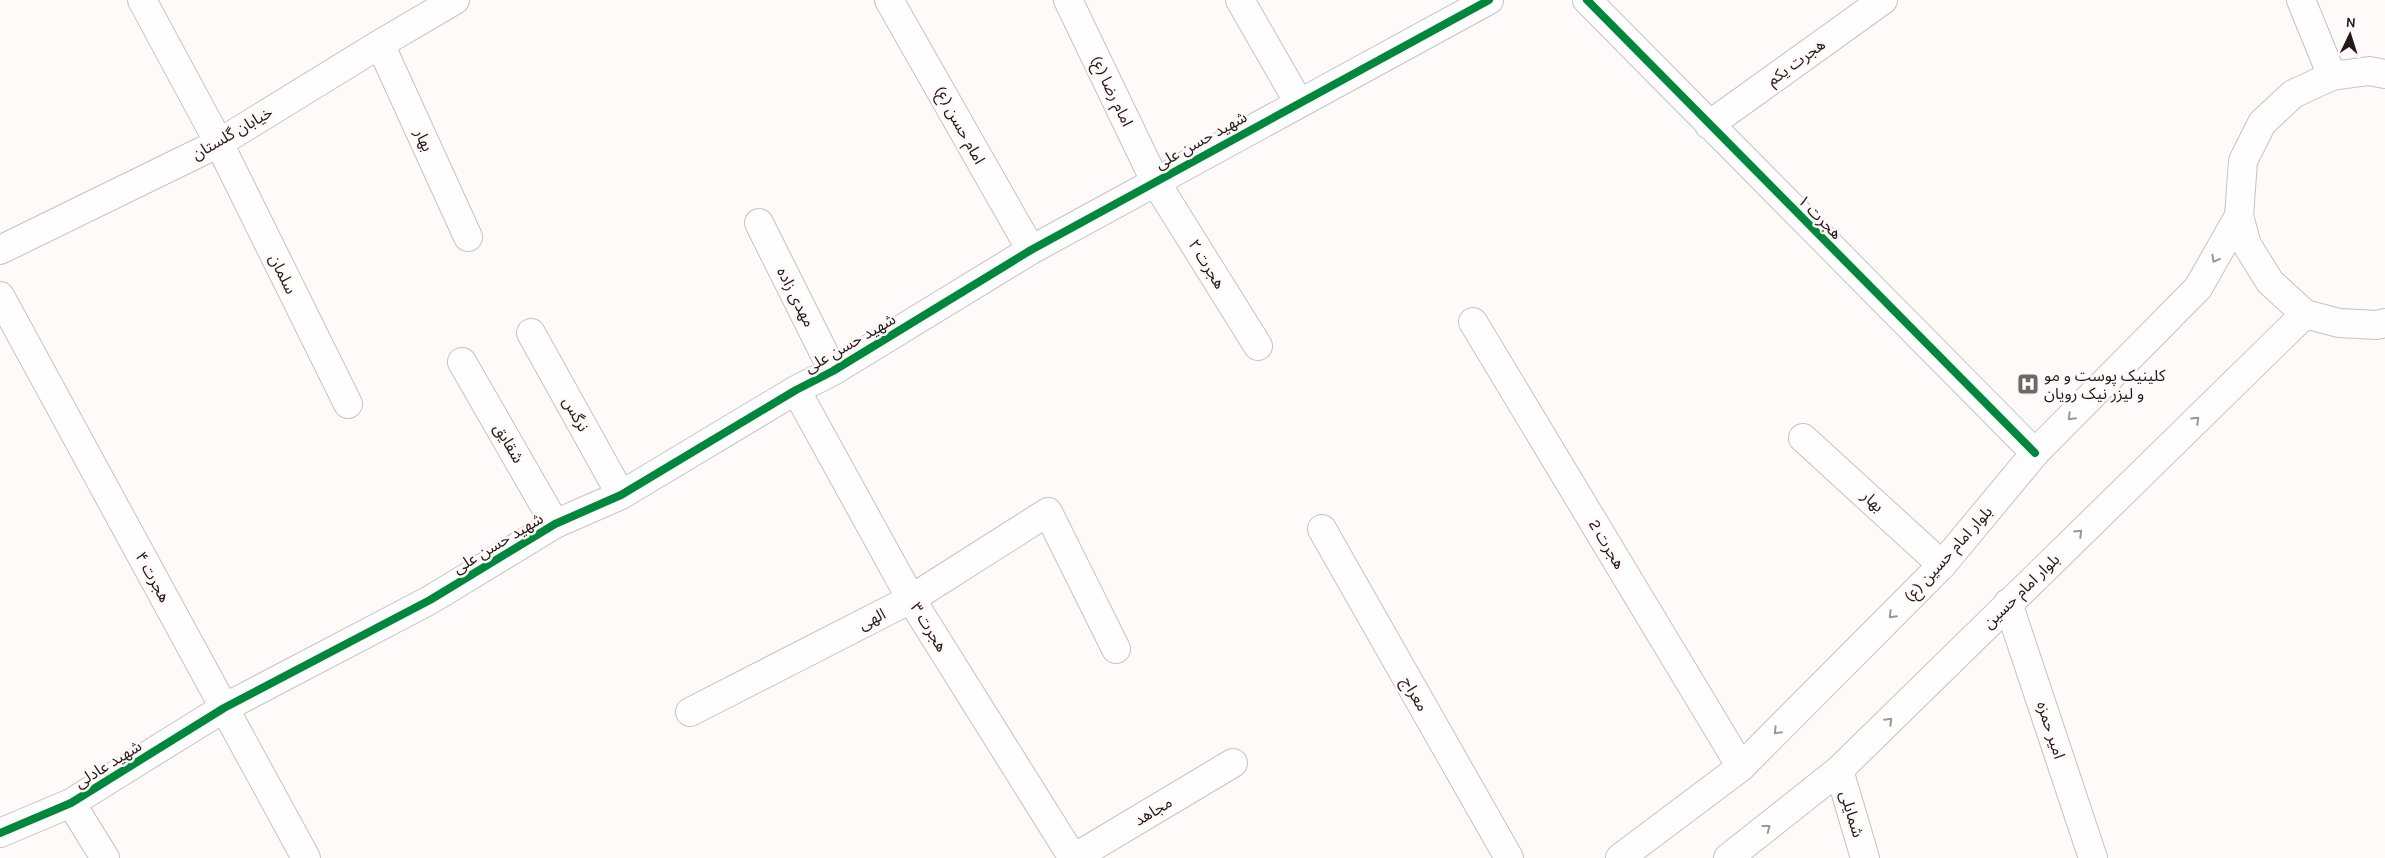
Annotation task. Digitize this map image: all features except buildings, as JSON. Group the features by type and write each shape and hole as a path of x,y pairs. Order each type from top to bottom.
{"street":[{"name":"سلمان","path":"142,0 219,144 348,404"},
{"name":"خیابان گلستان","path":"0,250 219,144 380,44 455,0"},
{"name":"امام حسن (ع)","path":"889,0 1031,250"},
{"name":"امام رضا (ع)","path":"1068,0 1155,181"},
{"path":"1240,0 1299,103"},
{"name":"شهید حسن علی","path":"224,708 430,600 555,524 621,495 796,390 834,370 1031,250 1489,0"},
{"name":"هجرت ۱","path":"1587,0 2035,453"},
{"name":"هجرت یکم","path":"1709,124 1884,0"},
{"path":"2301,0 2332,76"},
{"name":"بهار","path":"380,44 468,237"},
{"path":"2382,327 2339,323 2305,314 2270,282 2247,245 2239,216 2243,161 2262,123 2293,94 2332,76 2369,71 2385,74"},
{"name":"هجرت ۲","path":"1155,181 1258,346"},
{"name":"بلوار امام حسین (ع)","path":"1620,858 1741,767 1942,565 2035,453 2198,288 2239,216"},
{"name":"مهدی زاده","path":"759,223 834,370"},
{"name":"هجرت ۴","path":"0,296 306,858"},
{"name":"بلوار امام حسین","path":"1728,858 1839,770 2305,314"},
{"name":"هجرت 2","path":"1473,322 1741,767"},
{"name":"نرگس","path":"532,333 621,495"},
{"name":"شقایق","path":"462,362 555,524"},
{"name":"هجرت ۳","path":"796,390 911,599 1073,858"},
{"name":"بهار","path":"1803,438 1942,565"},
{"name":"الهی","path":"690,712 911,599 1048,512 1116,649"},
{"name":"معراج","path":"1322,529 1508,858"},
{"name":"امیر حمزه","path":"2008,603 2093,858"},
{"name":"شهید عادلی","path":"0,832 72,803 224,708"},
{"name":"مجاهد","path":"1073,858 1233,763"},
{"name":"شمایلی","path":"1839,770 1865,858"},
{"path":"72,803 105,858"}],"cycle path":[{"path":"0,833 71,803 224,708 430,600 555,524 621,495 796,390 833,371 1031,250 1489,0"},
{"path":"1587,0 2035,453"}],"place":[{"name":"کلینیک پوست و مو و لیزر نیک رویان","path":"2028,384"}]}
